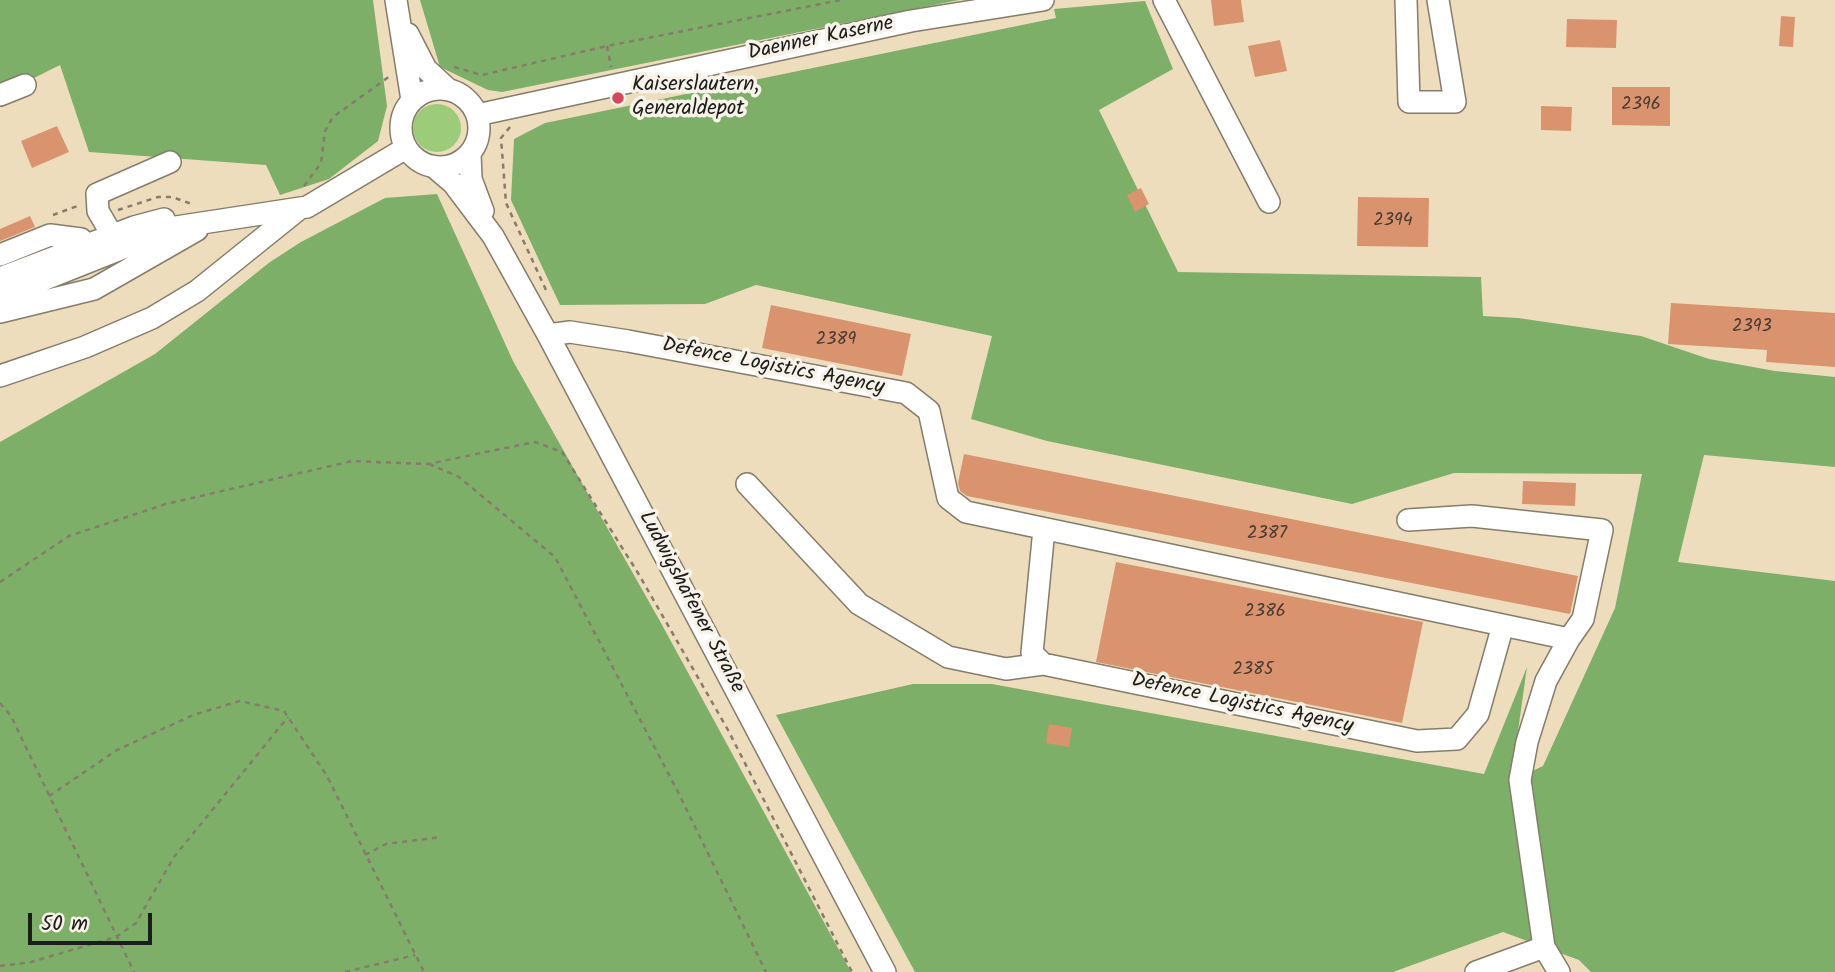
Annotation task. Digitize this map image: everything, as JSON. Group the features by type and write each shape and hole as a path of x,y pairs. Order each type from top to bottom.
{"street":[{"name":"Daenner Kaserne","path":"477,115 911,21 1043,0"},
{"path":"1164,0 1269,202"},
{"path":"1406,0 1409,102 1455,102 1438,0"},
{"path":"398,10 426,69 449,90 467,100 477,115 478,135 470,153 453,164 433,166 417,160 406,148 401,134 401,120 412,100 432,89 449,90"},
{"path":"398,10 412,100"},
{"path":"0,94 25,85"},
{"path":"0,376 85,347 152,318 187,298 299,209 339,190 406,148"},
{"name":"Ludwigshafener Straße","path":"470,153 471,179 493,236 885,972"},
{"path":"108,228 98,211 97,194 170,162"},
{"name":"Ludwigshafener Straße","path":"433,166 453,183 493,236"},
{"path":"0,297 176,227 207,224 258,212 299,209"},
{"path":"0,278 134,227 170,219 207,224"},
{"path":"0,272 122,223 134,227"},
{"path":"0,312 72,295 114,279 207,224"},
{"path":"0,255 50,235 81,239"},
{"path":"63,271 72,295"},
{"name":"Defence Logistics Agency","path":"548,335 570,332 905,393 929,411 948,498 966,512 1569,639"},
{"path":"747,484 859,604 948,657 1006,670 1043,664"},
{"path":"1408,520 1472,516 1602,530 1583,619 1546,681 1527,742 1520,780 1544,947 1559,972"},
{"path":"1043,664 1032,653 1044,528"},
{"name":"Defence Logistics Agency","path":"1043,664 1417,741 1457,739 1478,714 1503,625"},
{"path":"1476,972 1544,947"}],"path":[{"path":"447,64 482,75 607,46 841,0"},
{"path":"607,46 612,72"},
{"path":"299,209 292,195 316,173 321,163 325,131 333,117 391,75"},
{"path":"510,127 501,138 506,204 550,297"},
{"path":"0,582 69,536 166,504 352,461 428,464 535,442 562,452 638,573 728,730 852,972"},
{"path":"428,464 459,477 555,557 678,792 766,972"},
{"path":"49,796 117,750 193,715 240,701 284,711 327,776 424,972"},
{"path":"0,703 11,716 134,972"},
{"path":"0,966 31,962 116,937 136,923 174,857 288,717"},
{"path":"365,855 386,844 441,837"},
{"path":"345,972 415,955"}],"green space":[{"path":"0,0 373,0 387,106 378,141 329,179 280,195 266,165 89,152 60,65 0,95"},
{"path":"420,0 959,0 502,92 488,90 440,67"},
{"path":"1145,1 1173,69 1099,110 1178,272 1481,277 1483,316 1518,318 1641,336 1709,359 1775,371 1835,377 1835,467 1704,455 1678,562 1835,581 1835,972 1591,972 1579,960 1503,932 1393,972 915,972 776,715 913,684 992,684 1484,774 1527,667 1511,781 1543,766 1615,608 1642,474 1454,473 1352,504 1047,441 971,419 992,336 756,285 705,304 560,305 511,200 514,139 545,123 1056,18 1054,9"},
{"path":"437,104 454,111 461,128 454,145 437,152 420,145 413,128 420,111"},
{"path":"437,194 513,361 661,623 851,972 0,972 0,442 155,354 270,262 301,242 385,198"}],"building":[{"path":"1211,0 1241,0 1244,22 1214,26"},
{"path":"1781,16 1795,17 1793,47 1779,46"},
{"path":"1567,19 1617,20 1616,48 1566,47"},
{"path":"1280,40 1287,71 1255,77 1248,46"},
{"path":"1612,87 1670,87 1670,126 1612,125"},
{"path":"1541,106 1572,107 1571,131 1541,130"},
{"path":"57,126 69,152 32,168 21,141"},
{"path":"1141,188 1149,204 1135,212 1127,195"},
{"path":"1358,197 1429,198 1428,247 1357,246"},
{"path":"30,216 35,227 0,241 0,229"},
{"path":"1671,303 1835,313 1835,367 1766,362 1767,350 1668,344"},
{"path":"771,305 911,334 902,376 762,348"},
{"path":"964,454 1578,576 1570,614 967,496 960,491 958,483"},
{"path":"1523,481 1576,483 1575,506 1522,504"},
{"path":"1116,562 1423,622 1402,723 1096,662"},
{"path":"1049,724 1072,728 1069,747 1046,743"}],"place":[{"name":"Kaiserslautern, Generaldepot","path":"618,98"}]}
